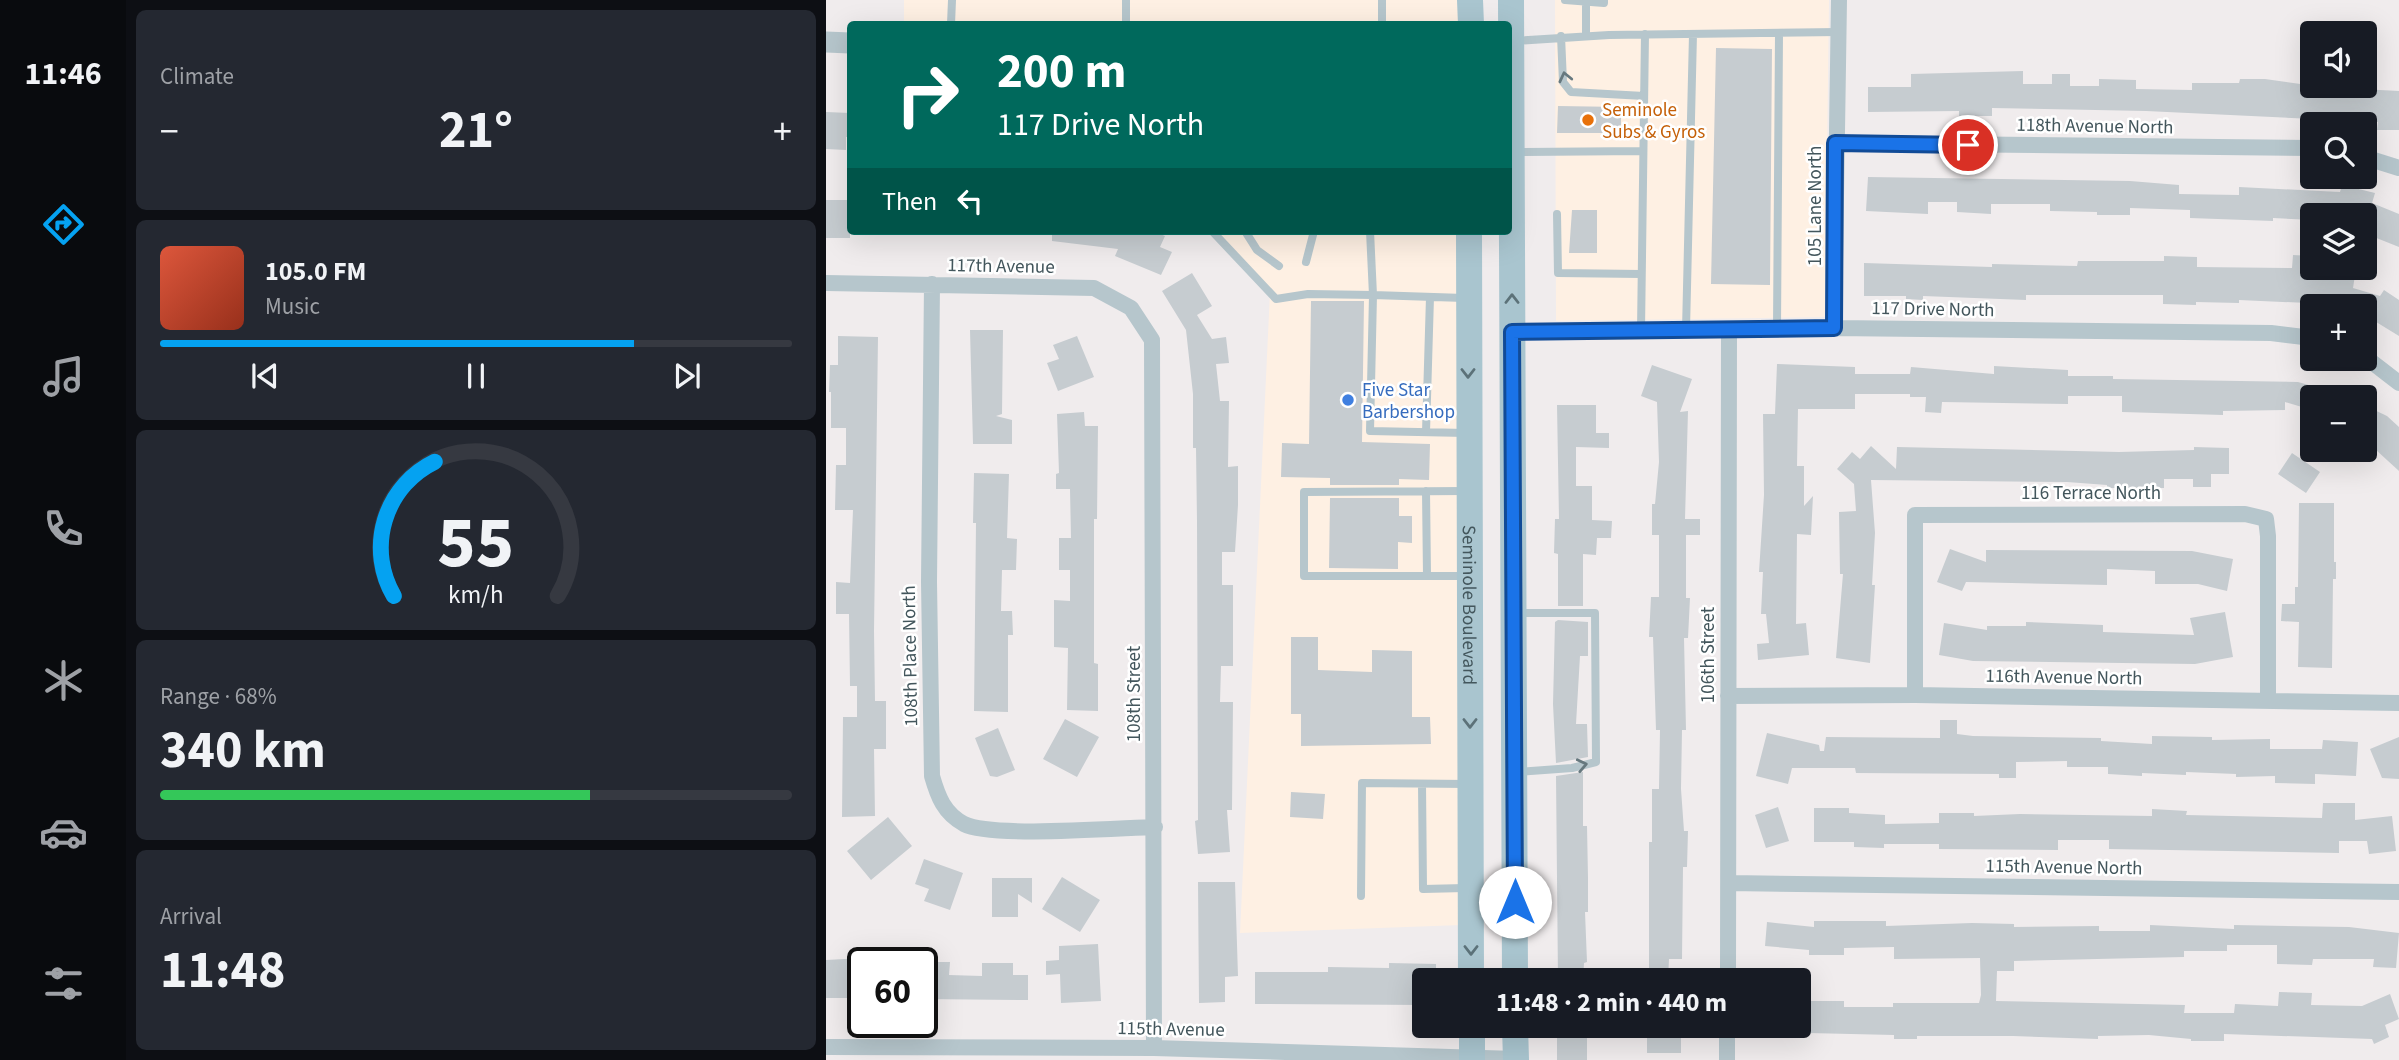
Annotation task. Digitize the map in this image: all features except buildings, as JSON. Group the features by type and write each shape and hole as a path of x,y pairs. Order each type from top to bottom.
{"main road":[{"path":"1470,0 1471,21"},
{"path":"1510,21 1511,0"},
{"path":"1512,152 1515,968"},
{"name":"Seminole Boulevard","path":"1469,235 1471,968"},
{"path":"1470,686 1514,686"},
{"path":"1472,1038 1472,1059"},
{"path":"1515,1038 1516,1059"}],"street":[{"name":"105 Lane North","path":"1834,328 1839,0"},
{"path":"826,42 847,43"},
{"name":"118th Avenue North","path":"1835,143 2300,148"},
{"path":"2377,161 2399,169"},
{"name":"117th Avenue","path":"826,283 1094,288 1131,308 1152,341"},
{"name":"108th Place North","path":"932,284 929,582 932,776 938,799 953,816 967,825 1001,830 1155,827"},
{"name":"117 Drive North","path":"1512,332 1834,328 2271,333 2300,337"},
{"name":"106th Street","path":"1728,968 1729,330"},
{"name":"108th Street","path":"1152,341 1154,1048"},
{"path":"2377,366 2399,383"},
{"name":"116 Terrace North","path":"1915,695 1915,515 2245,514 2266,519 2268,700"},
{"name":"116th Avenue North","path":"1728,696 1915,695 2399,703"},
{"name":"115th Avenue North","path":"1729,883 2399,892"},
{"path":"1727,1038 1727,1060"},
{"name":"115th Avenue","path":"826,1047 1154,1048 1516,1059"}],"lane":[{"path":"951,21 952,0"},
{"path":"1126,0 1126,21"},
{"path":"1381,0 1382,21"},
{"path":"1565,0 1604,3 1604,0"},
{"path":"1586,2 1586,36"},
{"path":"1512,42 1561,36 1838,32"},
{"path":"1777,329 1779,33"},
{"path":"1641,331 1645,34"},
{"path":"1686,330 1693,34"},
{"path":"1561,36 1563,82 1571,92 1644,96"},
{"path":"1512,152 1643,151"},
{"path":"1557,214 1558,273 1642,274"},
{"path":"1216,235 1276,299 1308,294 1469,298"},
{"path":"1248,235 1257,250 1279,266"},
{"path":"1306,262 1313,235"},
{"path":"1370,235 1373,295 1370,431 1469,433"},
{"path":"1426,432 1430,297"},
{"path":"1469,492 1304,492 1304,576 1470,576"},
{"path":"1426,492 1427,576"},
{"path":"1514,613 1595,613 1596,762 1572,768 1514,772"},
{"path":"1361,896 1362,783 1471,784"},
{"path":"1422,784 1423,889 1471,888"}],"shaded area":[{"path":"904,0 1461,0 1461,21 904,21"},
{"path":"1555,0 1829,0 1825,317 1556,321"},
{"path":"1211,235 1459,235 1461,925 1240,933 1270,292"}],"place":[{"name":"Seminole Subs & Gyros","path":"1588,120"},
{"name":"Five Star Barbershop","path":"1348,400"}],"route":[{"path":"1515,902 1512,332 1834,328 1835,143 1968,145"}]}
